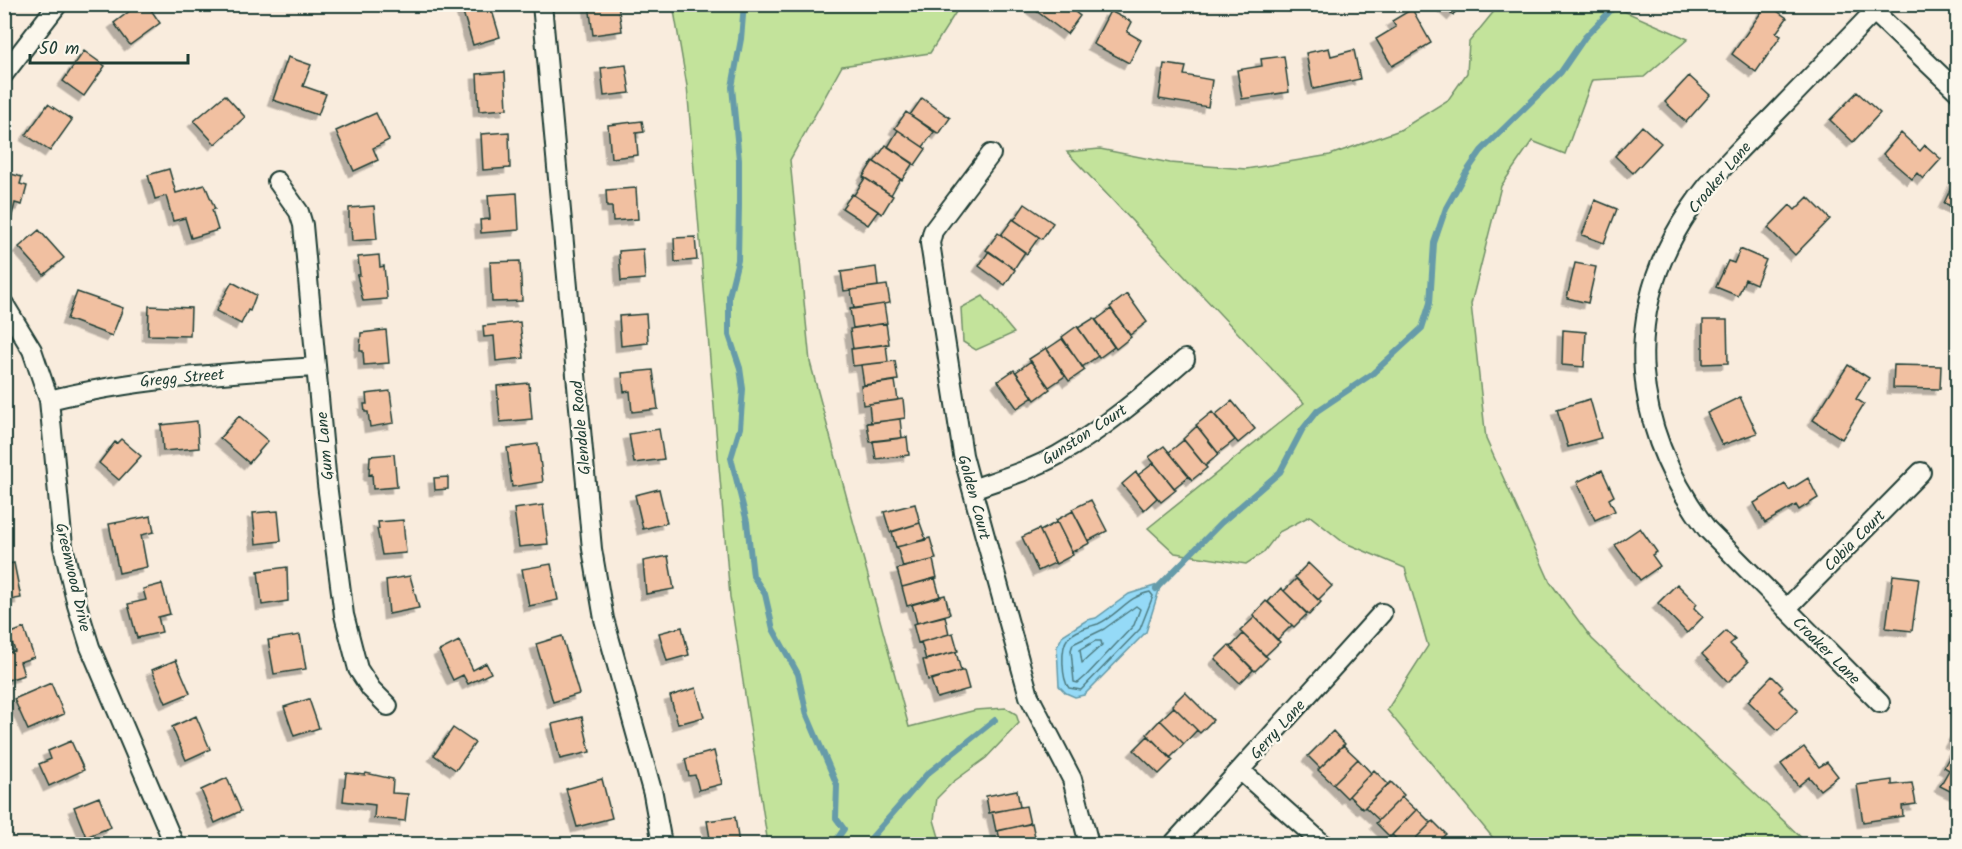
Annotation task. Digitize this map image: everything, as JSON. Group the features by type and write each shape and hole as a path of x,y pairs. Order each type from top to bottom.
{"street":[{"path":"4,74 58,4"},
{"name":"Glendale Road","path":"542,4 592,549 604,619 653,794 662,844"},
{"path":"1873,7 1958,92"},
{"name":"Croaker Lane","path":"1873,7 1728,162 1690,209 1660,266 1649,300 1644,336 1647,401 1655,436 1671,476 1707,530 1880,703"},
{"name":"Golden Court","path":"991,154 930,237 961,443 972,489 1029,696 1072,779 1089,844"},
{"name":"Gum Lane","path":"277,181 299,212 303,225 327,484 345,615 358,669 371,689 388,706"},
{"name":"Greenwood Drive","path":"4,304 32,350 49,400 63,546 76,605 90,647 174,844"},
{"name":"Gunston Court","path":"972,489 1023,471 1058,455 1096,430 1185,359"},
{"name":"Gregg Street","path":"49,400 94,389 162,378 316,367"},
{"name":"Cobia Court","path":"1786,609 1921,472"},
{"name":"Gerry Lane","path":"1173,844 1382,613"},
{"path":"1240,770 1323,844"}],"green space":[{"path":"951,4 956,12 930,53 842,66 790,160 810,362 909,727 976,710 1006,708 1016,714 1019,723 986,758 953,782 937,798 934,820 941,844 768,844 730,597 687,86 673,5"},
{"path":"1500,4 1610,5 1688,39 1644,77 1592,80 1565,154 1532,141 1501,186 1471,304 1486,439 1550,582 1592,639 1808,844 1498,844 1387,710 1428,646 1405,568 1343,542 1310,516 1279,532 1263,553 1246,564 1175,553 1148,528 1304,403 1067,152 1100,149 1170,163 1246,169 1330,155 1400,130 1448,100 1467,73 1469,42"},
{"path":"983,296 1014,333 976,350 963,342 961,308"}],"water":[{"path":"1161,584 1146,632 1084,695 1075,697 1066,693 1059,686 1057,647 1063,635 1087,620 1096,618 1129,594"}],"building":[{"path":"139,4 147,4 160,23 130,45 114,23"},
{"path":"478,4 490,4 500,37 473,45 462,9"},
{"path":"589,4 618,4 622,31 593,35"},
{"path":"1027,4 1065,4 1080,16 1067,34"},
{"path":"1441,4 1462,4 1453,15"},
{"path":"1767,4 1787,18 1776,33 1781,36 1756,72 1732,54"},
{"path":"1412,9 1431,43 1392,66 1376,39 1396,27 1392,21"},
{"path":"1110,11 1132,22 1127,32 1141,40 1129,63 1093,44"},
{"path":"1329,48 1331,56 1354,50 1360,79 1313,89 1306,53"},
{"path":"84,51 105,66 84,96 63,81"},
{"path":"1284,56 1289,92 1242,99 1237,70 1262,66 1261,59"},
{"path":"288,57 311,65 303,86 326,94 318,115 273,100"},
{"path":"1164,64 1186,67 1184,75 1212,80 1208,107 1159,99"},
{"path":"626,65 630,93 604,96 601,68"},
{"path":"505,72 507,109 479,111 477,74"},
{"path":"1689,76 1710,95 1686,122 1665,102"},
{"path":"1857,92 1880,113 1853,142 1830,120"},
{"path":"225,95 245,117 215,144 194,121"},
{"path":"922,98 950,118 939,134 910,115"},
{"path":"48,104 72,120 50,151 26,135"},
{"path":"906,112 934,132 923,147 895,128"},
{"path":"376,113 389,140 373,148 378,160 354,171 336,131"},
{"path":"642,121 644,132 636,133 638,155 611,158 608,125"},
{"path":"1642,126 1661,143 1633,173 1615,156"},
{"path":"898,130 926,149 915,165 888,147"},
{"path":"509,132 510,168 483,170 481,134"},
{"path":"1901,133 1920,151 1925,145 1941,159 1923,179 1917,173 1912,179 1883,154"},
{"path":"886,145 913,163 902,180 874,162"},
{"path":"873,161 900,179 891,195 863,177"},
{"path":"169,169 176,193 205,185 215,209 212,210 218,230 191,238 185,218 173,221 166,196 155,199 148,175"},
{"path":"4,172 22,177 20,184 27,186 22,205 15,203 10,224 4,223"},
{"path":"1956,177 1958,178 1958,209 1944,203"},
{"path":"865,178 893,196 882,214 854,195"},
{"path":"636,188 638,219 613,221 612,207 607,207 606,190"},
{"path":"517,193 519,230 481,233 480,220 490,219 488,195"},
{"path":"852,194 878,211 868,225 842,208"},
{"path":"1808,197 1830,219 1795,255 1768,228 1790,205 1795,210"},
{"path":"1595,200 1617,209 1604,243 1582,235"},
{"path":"1025,204 1053,223 1042,239 1014,220"},
{"path":"374,206 377,239 352,241 349,208"},
{"path":"1013,219 1039,237 1027,254 1001,235"},
{"path":"39,230 64,258 44,275 19,247"},
{"path":"998,233 1025,252 1014,269 986,250"},
{"path":"695,237 697,260 675,262 674,238"},
{"path":"643,249 645,279 621,281 619,251"},
{"path":"1740,249 1766,260 1756,284 1745,279 1738,296 1716,287 1728,261 1734,263"},
{"path":"989,251 1015,270 1005,285 979,266"},
{"path":"379,255 380,267 384,266 387,299 363,301 357,275 360,275 358,257"},
{"path":"520,261 522,301 492,302 490,262"},
{"path":"1575,263 1596,267 1588,303 1567,298"},
{"path":"876,267 878,286 844,291 841,272"},
{"path":"232,282 256,295 250,311 248,310 241,324 216,311"},
{"path":"887,285 890,303 854,309 851,290"},
{"path":"77,292 123,308 112,336 67,319"},
{"path":"1127,294 1147,322 1130,335 1110,307"},
{"path":"884,304 887,323 853,328 850,309"},
{"path":"149,306 191,308 190,336 148,335"},
{"path":"1111,309 1131,337 1116,349 1096,320"},
{"path":"646,314 648,343 621,346 619,316"},
{"path":"1094,318 1114,347 1099,358 1078,328"},
{"path":"1703,320 1727,320 1728,363 1703,364"},
{"path":"520,322 524,358 496,361 494,336 484,337 483,326"},
{"path":"886,323 889,344 853,349 850,329"},
{"path":"1077,326 1098,356 1082,367 1062,337"},
{"path":"386,330 389,363 364,365 363,351 360,351 361,333"},
{"path":"1563,330 1586,332 1584,367 1562,365"},
{"path":"1062,339 1085,370 1069,381 1047,349"},
{"path":"886,344 888,362 853,366 851,349"},
{"path":"1046,348 1065,376 1049,387 1029,359"},
{"path":"895,361 898,380 864,385 861,365"},
{"path":"1031,361 1050,389 1035,400 1016,372"},
{"path":"1848,365 1869,378 1856,399 1864,404 1842,439 1813,420"},
{"path":"1894,365 1941,366 1940,389 1893,388"},
{"path":"653,370 658,409 632,412 630,391 624,392 622,373"},
{"path":"1014,370 1033,397 1017,408 998,381"},
{"path":"895,381 898,400 863,405 861,386"},
{"path":"529,383 532,419 500,422 497,386"},
{"path":"390,391 394,423 370,427 368,412 365,412 364,404 367,404 366,394"},
{"path":"1740,397 1757,433 1722,445 1707,413"},
{"path":"903,399 905,418 871,423 869,404"},
{"path":"1590,399 1601,438 1568,447 1557,409"},
{"path":"1232,401 1255,429 1238,443 1215,415"},
{"path":"1212,412 1235,440 1218,453 1196,425"},
{"path":"239,416 268,441 249,463 220,438"},
{"path":"900,419 902,438 870,442 867,423"},
{"path":"197,421 199,448 163,451 161,425"},
{"path":"1197,426 1219,454 1205,466 1183,439"},
{"path":"659,429 664,459 634,463 629,434"},
{"path":"907,437 909,455 876,459 873,441"},
{"path":"121,439 141,456 119,480 99,463 115,442"},
{"path":"1184,440 1207,468 1192,480 1169,452"},
{"path":"538,444 543,482 512,487 507,448"},
{"path":"1164,446 1189,476 1174,488 1149,457"},
{"path":"394,454 397,487 373,489 372,474 369,475 370,456"},
{"path":"1154,463 1176,490 1161,502 1138,475"},
{"path":"1602,470 1614,496 1609,499 1615,511 1595,520 1577,482"},
{"path":"1136,472 1157,498 1144,510 1122,484"},
{"path":"448,477 448,489 435,490 434,478"},
{"path":"1808,478 1818,498 1799,510 1796,505 1765,523 1754,503 1785,484 1789,490"},
{"path":"659,489 667,523 643,529 635,495"},
{"path":"1091,500 1107,531 1088,541 1072,509"},
{"path":"915,504 920,523 890,532 884,512"},
{"path":"543,505 548,544 519,547 514,509"},
{"path":"278,511 281,541 256,544 253,513"},
{"path":"1073,511 1090,543 1072,552 1056,520"},
{"path":"151,516 154,532 141,535 147,567 119,573 109,524"},
{"path":"403,520 406,553 382,555 377,529 379,529 378,522"},
{"path":"1057,522 1073,555 1056,564 1040,531"},
{"path":"920,523 926,540 896,547 892,532"},
{"path":"1640,528 1657,552 1652,555 1660,566 1640,580 1615,545"},
{"path":"1039,529 1055,563 1038,571 1022,537"},
{"path":"930,538 936,559 903,567 897,547"},
{"path":"668,556 674,589 646,594 643,561"},
{"path":"933,560 937,578 902,587 897,569"},
{"path":"14,563 21,598 4,601 4,565"},
{"path":"1308,563 1332,586 1318,600 1295,577"},
{"path":"551,564 558,600 529,606 522,569"},
{"path":"287,567 288,601 262,605 258,571"},
{"path":"1893,575 1919,578 1912,631 1886,628"},
{"path":"410,576 419,608 389,614 386,580"},
{"path":"935,578 940,597 907,606 902,587"},
{"path":"1296,579 1321,602 1309,615 1284,591"},
{"path":"162,584 170,614 158,617 162,632 137,638 128,604 146,600 143,589"},
{"path":"1677,584 1697,604 1694,608 1703,617 1687,633 1658,603"},
{"path":"1281,588 1307,614 1294,627 1268,602"},
{"path":"945,595 950,614 917,623 912,604"},
{"path":"1266,601 1292,625 1277,640 1253,615"},
{"path":"945,616 949,634 918,643 913,624"},
{"path":"1255,617 1280,642 1265,656 1240,631"},
{"path":"682,627 689,655 667,661 659,633"},
{"path":"24,628 34,657 20,662 24,675 8,680 4,669 4,654 15,651 9,634"},
{"path":"1726,631 1735,640 1730,644 1748,662 1728,682 1702,654"},
{"path":"953,633 958,651 926,660 921,642"},
{"path":"1243,634 1268,658 1255,671 1231,647"},
{"path":"300,635 306,669 274,674 268,640"},
{"path":"562,636 579,694 553,702 536,644"},
{"path":"459,641 473,670 486,663 491,673 468,684 463,675 453,680 439,651"},
{"path":"1229,645 1253,670 1240,683 1215,659"},
{"path":"956,652 961,671 928,680 923,660"},
{"path":"176,660 190,693 166,703 152,670"},
{"path":"964,671 969,689 937,698 931,680"},
{"path":"1772,676 1783,687 1779,691 1798,710 1778,730 1748,701"},
{"path":"51,683 64,714 28,730 14,699"},
{"path":"696,688 704,717 678,724 670,696"},
{"path":"1185,692 1213,720 1200,733 1172,705"},
{"path":"309,699 319,728 294,736 284,707"},
{"path":"1174,707 1197,730 1184,744 1160,720"},
{"path":"196,716 210,749 186,760 172,727"},
{"path":"582,717 590,752 560,759 552,724"},
{"path":"1160,720 1184,744 1170,758 1147,734"},
{"path":"453,728 475,743 456,770 434,755"},
{"path":"1958,728 1958,795 1940,786 1949,770 1944,767 1956,745 1950,742"},
{"path":"1333,731 1345,744 1320,768 1308,756"},
{"path":"1148,736 1173,760 1159,774 1134,750"},
{"path":"71,741 84,770 49,786 39,764 51,759 48,751"},
{"path":"1343,745 1358,759 1333,784 1318,770"},
{"path":"1804,747 1819,767 1827,762 1838,776 1820,790 1809,777 1798,786 1781,764"},
{"path":"714,751 722,784 699,790 695,775 689,776 685,759"},
{"path":"1358,759 1371,773 1347,798 1333,784"},
{"path":"1374,770 1388,784 1363,809 1349,796"},
{"path":"346,773 365,775 366,773 393,779 392,793 408,794 405,821 374,818 375,805 343,801"},
{"path":"227,778 241,811 215,823 201,790"},
{"path":"602,779 612,818 577,827 566,789"},
{"path":"1892,780 1892,785 1912,783 1916,804 1902,806 1903,816 1863,822 1857,785"},
{"path":"1391,782 1404,795 1379,820 1365,807"},
{"path":"1017,790 1020,807 989,813 986,796"},
{"path":"99,797 111,827 86,837 74,807"},
{"path":"1402,797 1416,810 1390,837 1376,823"},
{"path":"1026,806 1030,824 996,831 992,812"},
{"path":"1417,809 1431,823 1410,844 1402,844 1392,835"},
{"path":"735,817 739,844 711,844 707,821"},
{"path":"1433,821 1446,834 1435,844 1410,844"},
{"path":"1032,823 1036,841 1001,844 998,831"}],"waterway":[{"path":"744,4 741,39 732,87 739,160 739,206 738,260 729,296 729,335 740,368 743,389 740,428 731,458 747,522 753,576 765,594 773,629 798,674 807,715 837,785 836,818 844,829 837,839 837,844"},
{"path":"1156,589 1221,523 1280,472 1302,430 1317,411 1372,374 1422,328 1430,303 1434,243 1446,208 1465,174 1481,151 1561,72 1585,37 1617,4"},
{"path":"866,844 927,774 995,720"}]}
